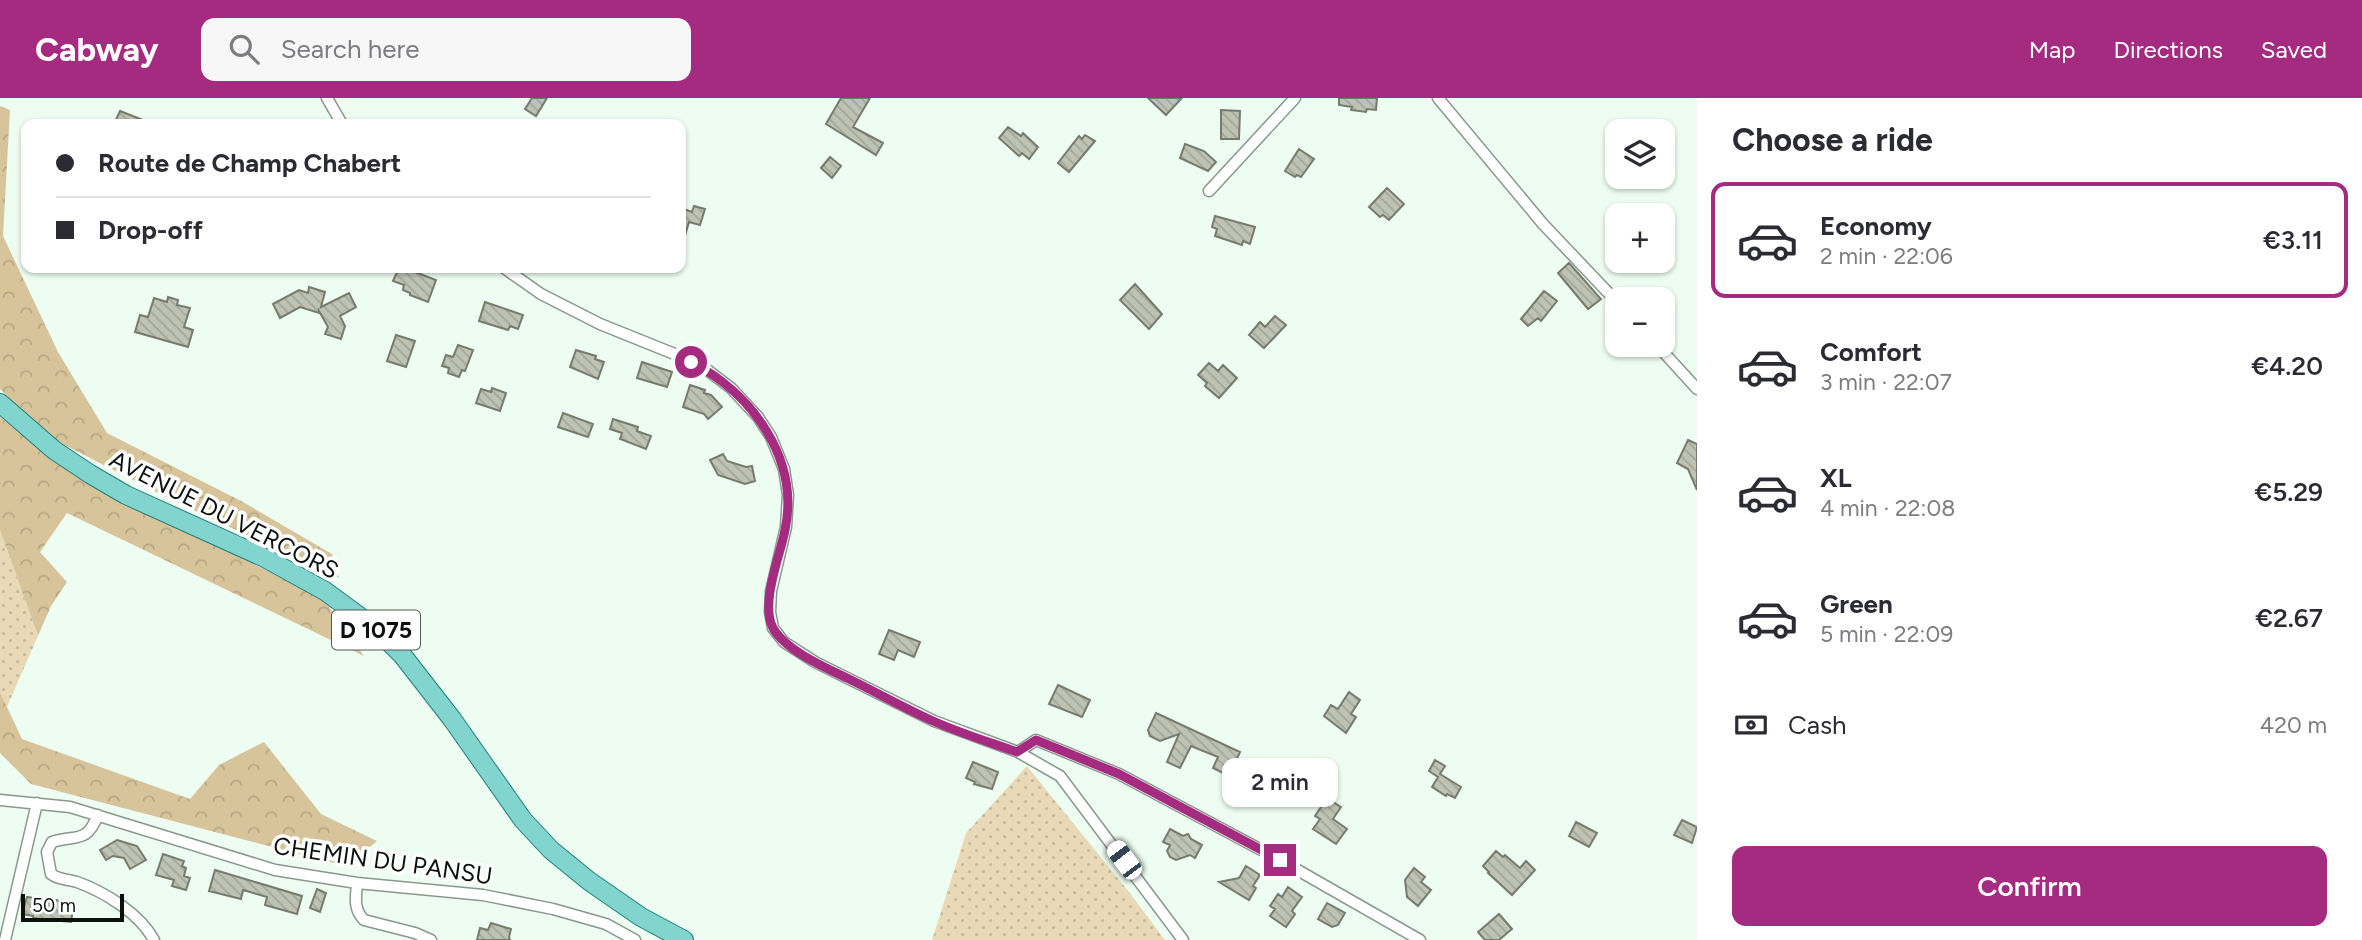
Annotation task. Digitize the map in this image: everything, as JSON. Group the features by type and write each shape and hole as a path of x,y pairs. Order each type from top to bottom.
{"main road":[{"name":"AVENUE DU VERCORS","path":"0,402 54,450 90,474 127,495 265,558 325,592 374,627 411,667 452,719 523,820 551,850 589,881 641,917 684,940"}],"street":[{"path":"327,98 339,119"},
{"path":"1209,191 1295,98"},
{"path":"1438,98 1543,224 1605,289"},
{"path":"511,273 541,294 600,324 706,369 731,388 758,417 771,437 784,468 788,495 786,527 771,592 770,612 773,628 784,642 815,662 934,721 1017,752 1060,776 1183,940"},
{"path":"1668,357 1697,389"},
{"path":"1017,752 1036,740 1119,774 1280,860 1420,940"},
{"name":"CHEMIN DU PANSU","path":"0,800 69,807 275,870 357,883 483,895 553,909 606,924 635,940"},
{"path":"5,940 37,803"},
{"path":"98,815 92,830 85,836 67,837 52,842 47,852 51,874 108,898 139,920 155,940"},
{"path":"357,883 355,905 364,920 415,933 431,940"}],"shaded area":[{"path":"0,530 38,636 7,707 0,692"},
{"path":"1027,766 1165,940 932,940 966,833"}],"green space":[{"path":"0,106 10,110 3,236 58,352 107,433 243,502 332,554 339,578 172,500 47,436 0,389"},
{"path":"0,417 85,481 324,600 364,656 67,513 40,552 67,582 51,606 38,636 0,530"},
{"path":"0,692 22,739 190,799 219,765 264,742 321,814 377,841 345,866 31,784 0,753"}],"building":[{"path":"532,98 547,98 536,116 525,109"},
{"path":"841,98 870,98 853,127 883,143 876,155 826,124"},
{"path":"1148,98 1182,98 1166,115"},
{"path":"1339,98 1377,98 1376,110 1351,110 1352,107 1339,105"},
{"path":"1221,110 1240,111 1239,139 1221,139"},
{"path":"120,111 140,119 116,119"},
{"path":"1008,127 1021,136 1023,133 1038,147 1029,159 1022,153 1019,156 999,138"},
{"path":"1085,135 1095,141 1069,172 1058,163 1079,136 1082,139"},
{"path":"1185,144 1204,151 1216,162 1208,171 1180,158"},
{"path":"1299,149 1314,159 1301,177 1295,177 1285,171"},
{"path":"830,157 841,166 832,178 821,168"},
{"path":"1387,188 1404,204 1389,220 1383,215 1380,217 1369,207"},
{"path":"694,206 705,209 700,225 689,222 686,232 686,210 692,212"},
{"path":"1215,216 1255,227 1250,244 1243,241 1242,245 1215,236 1217,229 1212,227"},
{"path":"1569,263 1601,299 1588,309 1558,273"},
{"path":"397,273 418,273 436,280 428,302 410,295 403,290 404,285 393,281"},
{"path":"1135,284 1162,314 1149,329 1120,300"},
{"path":"309,287 325,292 321,307 349,293 356,307 340,316 345,326 341,339 325,334 328,327 319,311 300,307 280,318 273,304 299,290 308,293"},
{"path":"1544,291 1557,301 1541,321 1538,318 1528,326 1521,319"},
{"path":"168,297 178,300 177,305 190,308 184,327 193,330 188,347 135,332 140,315 148,317 154,298 167,302"},
{"path":"485,302 523,315 518,329 510,326 508,330 479,321"},
{"path":"1275,316 1286,325 1264,348 1249,335 1260,322 1265,327"},
{"path":"396,335 415,341 406,367 387,361"},
{"path":"458,345 473,350 465,371 462,370 459,377 448,373 449,368 442,366 446,355 453,357"},
{"path":"576,350 596,356 595,359 604,362 598,379 570,367"},
{"path":"642,362 672,372 667,387 637,378"},
{"path":"1209,363 1218,371 1223,365 1237,378 1219,398 1205,386 1207,383 1198,375"},
{"path":"690,385 705,390 704,393 711,395 722,407 708,419 704,414 683,407"},
{"path":"492,388 506,393 500,411 476,403 481,389 491,392"},
{"path":"563,413 593,424 588,437 558,427"},
{"path":"613,419 638,427 637,431 651,436 646,449 620,439 622,433 610,429"},
{"path":"1688,440 1697,444 1697,490 1688,469 1677,463"},
{"path":"723,454 727,461 746,467 752,466 755,481 745,484 718,475 710,460"},
{"path":"889,630 920,642 914,657 898,650 894,660 879,654"},
{"path":"1058,685 1090,700 1082,717 1049,704"},
{"path":"1349,692 1360,700 1351,714 1356,717 1346,733 1324,716 1331,705 1338,709"},
{"path":"1156,713 1240,752 1229,776 1213,768 1218,757 1191,746 1180,768 1167,762 1179,734 1160,741 1150,736 1148,730"},
{"path":"1435,760 1445,766 1440,774 1461,787 1455,798 1432,787 1438,777 1429,771"},
{"path":"973,762 998,772 992,789 974,784 975,782 966,778"},
{"path":"1327,798 1341,807 1333,819 1347,829 1336,844 1313,829 1320,819 1315,816"},
{"path":"1682,820 1697,827 1692,843 1674,835"},
{"path":"1576,822 1597,833 1589,847 1569,836"},
{"path":"1170,829 1183,836 1188,834 1202,845 1195,858 1190,855 1176,860 1170,857 1167,851 1170,845 1163,842"},
{"path":"117,840 137,846 146,860 130,869 124,858 113,856 106,860 100,850"},
{"path":"1496,851 1520,868 1526,861 1535,870 1512,895 1483,866"},
{"path":"163,854 184,861 184,876 190,878 186,890 172,886 174,880 156,875"},
{"path":"1246,866 1260,875 1249,900 1219,882 1239,878"},
{"path":"1414,868 1425,877 1421,882 1431,890 1418,906 1407,897 1405,880"},
{"path":"215,870 302,896 297,914 265,905 267,897 243,890 241,899 209,891"},
{"path":"1288,887 1302,897 1292,911 1295,914 1286,927 1270,916 1275,909 1270,906 1278,894 1282,897"},
{"path":"317,889 326,893 320,912 310,908"},
{"path":"27,897 62,901 61,908 73,909 71,922 33,918 22,914"},
{"path":"1327,903 1345,913 1338,925 1332,927 1318,919"},
{"path":"1499,914 1512,929 1499,940 1485,940 1478,932"},
{"path":"491,923 511,929 510,940 477,940 480,928 488,930"}],"route":[{"path":"691,362 706,369 731,388 758,417 771,437 784,468 788,495 786,527 771,592 770,612 773,628 784,642 815,662 934,721 1017,752 1036,740 1119,774 1280,860"}]}
